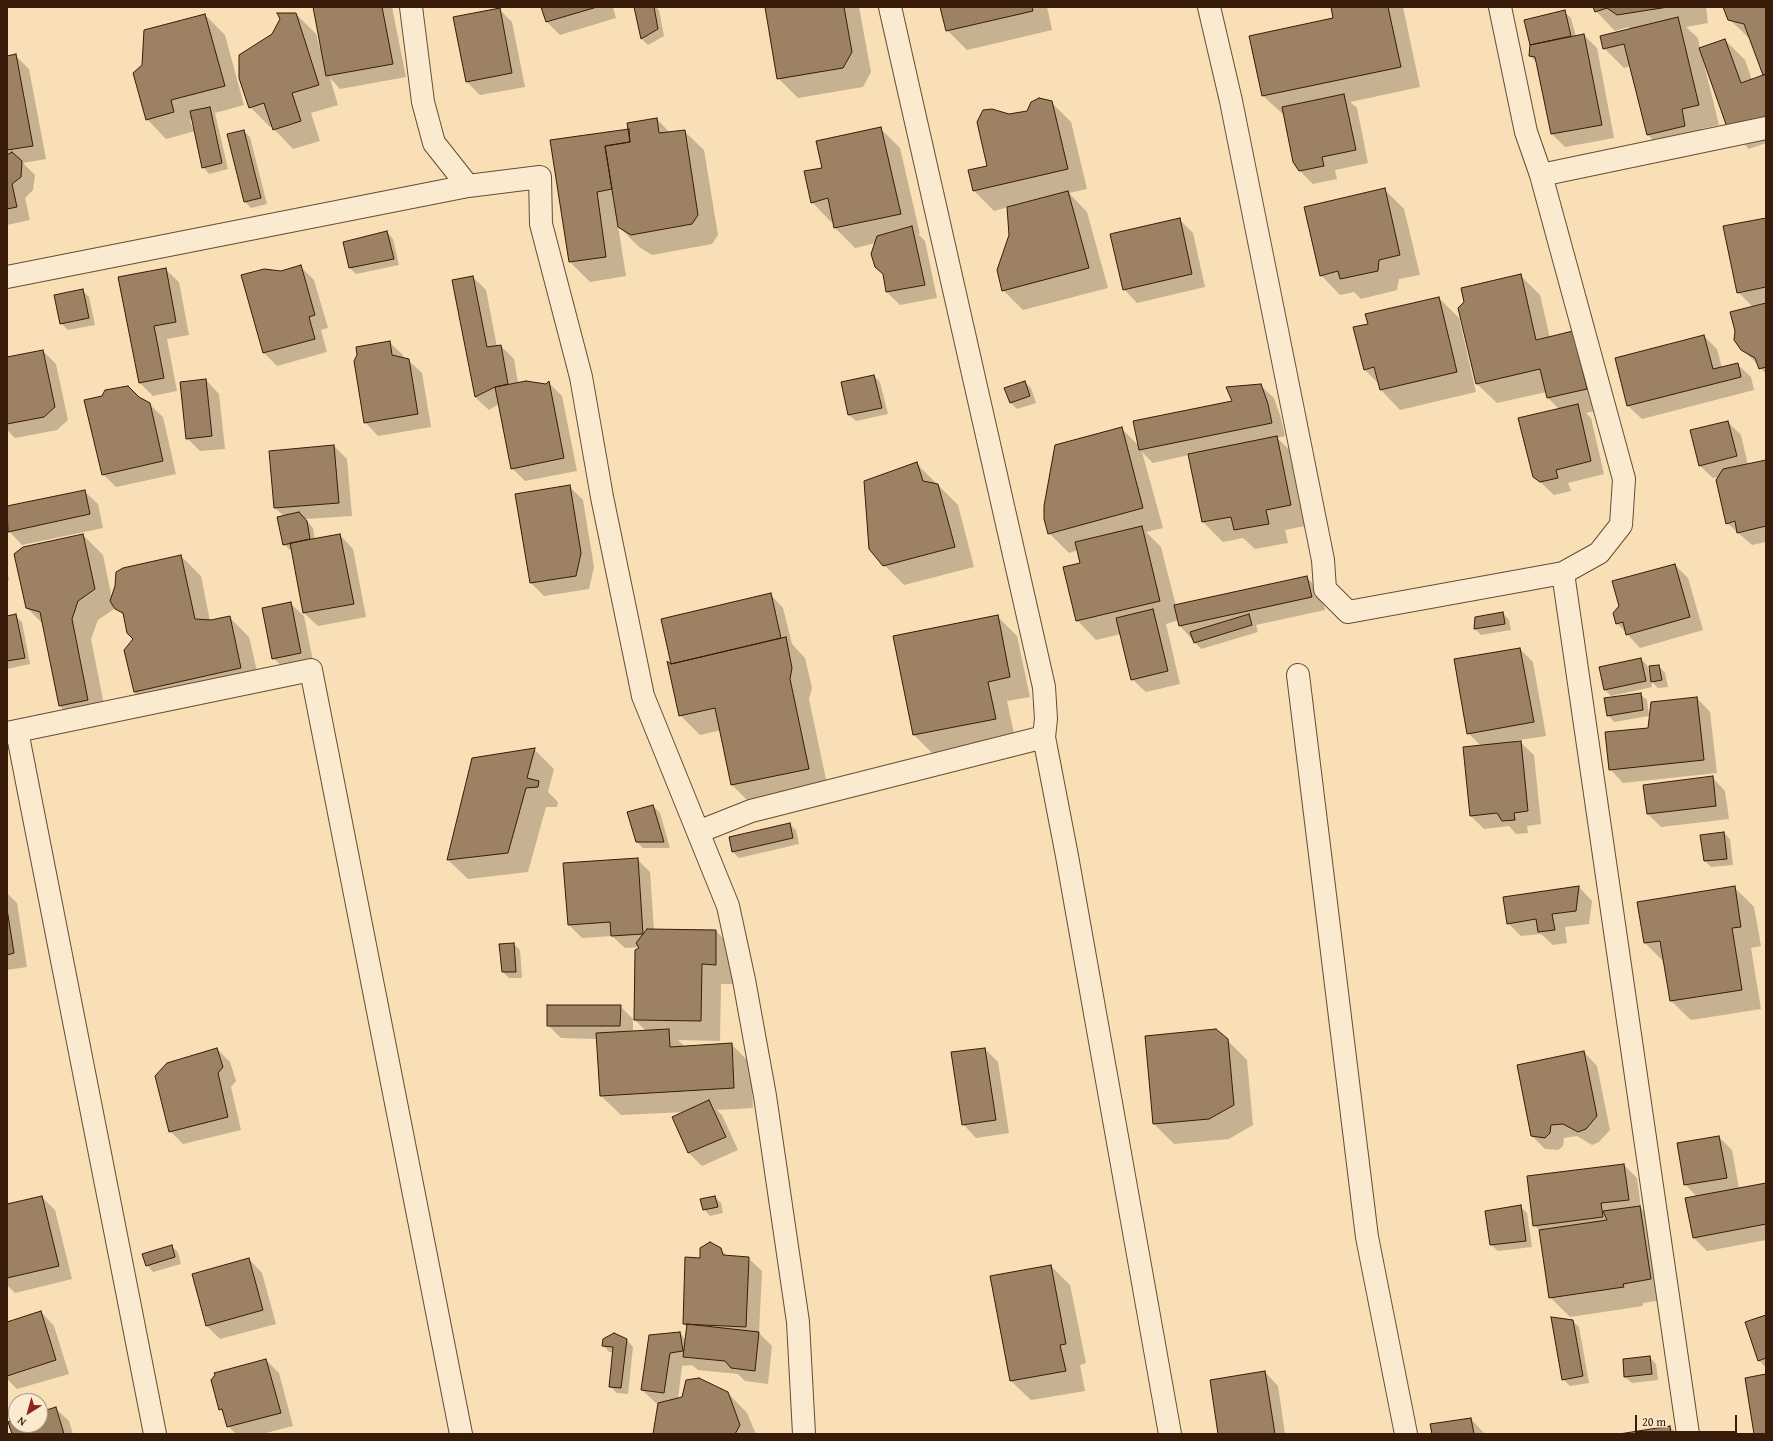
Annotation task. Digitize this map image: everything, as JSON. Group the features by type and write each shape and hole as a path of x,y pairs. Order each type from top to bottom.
{"street":[{"path":"411,7 423,102 434,143 468,186"},
{"path":"890,7 1044,686 1046,720 1044,737 1067,856 1170,1434"},
{"path":"1209,7 1234,117 1322,552 1325,589 1348,612 1563,573 1600,553 1621,525 1624,479 1541,175 1526,132 1500,7"},
{"path":"1541,175 1766,128"},
{"path":"7,277 468,186 540,177 542,224 581,377 602,497 643,696 728,906 744,980 765,1096 798,1322 804,1434"},
{"path":"1563,573 1688,1434"},
{"path":"156,1434 12,732 311,670 461,1434"},
{"path":"1298,676 1367,1237 1406,1434"},
{"path":"698,832 751,811 1044,737"}],"building":[{"path":"313,7 382,7 393,64 326,76"},
{"path":"541,7 597,7 546,22"},
{"path":"634,7 654,7 658,29 641,39"},
{"path":"765,7 844,7 852,52 843,68 777,79"},
{"path":"940,7 1032,7 1033,11 946,31"},
{"path":"1331,7 1388,7 1401,67 1262,96 1249,36 1333,18"},
{"path":"1593,7 1668,7 1617,15 1607,8 1595,12"},
{"path":"1723,7 1766,7 1766,74 1763,75 1744,24 1728,20"},
{"path":"500,8 512,73 466,82 453,17"},
{"path":"1565,10 1571,36 1530,45 1524,20"},
{"path":"277,13 296,13 319,85 292,93 301,121 273,130 264,103 249,108 239,78 239,55 272,34 280,19"},
{"path":"205,14 225,86 171,100 174,112 146,120 133,73 142,65 144,30"},
{"path":"1678,17 1699,105 1682,109 1685,126 1647,135 1624,44 1603,49 1600,36"},
{"path":"1584,34 1602,125 1551,134 1535,57 1529,56 1530,45"},
{"path":"1725,39 1741,83 1766,74 1766,117 1728,130 1699,48"},
{"path":"16,54 33,146 7,150 7,56"},
{"path":"1344,94 1356,150 1322,157 1324,166 1299,171 1293,162 1282,107"},
{"path":"1039,98 1052,101 1068,169 973,191 968,170 987,166 977,122 983,110 992,109 1009,114 1027,111 1031,102"},
{"path":"210,107 222,163 202,168 190,111"},
{"path":"657,118 659,133 685,130 698,215 692,224 631,235 618,227 605,146 630,142 627,123"},
{"path":"881,127 901,214 834,228 828,198 811,203 804,171 822,168 816,141"},
{"path":"629,129 630,142 605,146 612,189 597,192 606,257 569,262 550,140"},
{"path":"244,130 261,198 244,202 227,134"},
{"path":"12,152 22,161 21,177 12,184 17,207 7,209 7,155"},
{"path":"1385,188 1400,255 1379,260 1378,271 1340,279 1338,271 1320,276 1304,207"},
{"path":"1068,191 1089,268 1002,291 997,270 1009,235 1007,207"},
{"path":"1180,218 1192,274 1123,290 1110,234"},
{"path":"1766,218 1766,287 1737,293 1723,226"},
{"path":"912,226 925,285 886,292 883,274 875,267 871,254 877,236"},
{"path":"387,231 394,259 349,268 343,242"},
{"path":"301,265 315,315 309,317 315,339 263,353 241,275 264,269 281,271"},
{"path":"166,268 176,322 154,326 164,378 139,383 118,277"},
{"path":"1521,274 1536,340 1573,331 1587,389 1547,398 1540,369 1476,384 1458,308 1464,302 1461,288"},
{"path":"473,276 487,347 501,345 508,384 495,387 475,397 452,280"},
{"path":"83,289 89,318 60,324 54,295"},
{"path":"1439,297 1457,372 1380,390 1374,367 1364,370 1353,327 1368,324 1365,314"},
{"path":"1766,303 1766,367 1759,369 1755,358 1741,350 1734,340 1735,331 1730,312"},
{"path":"1704,335 1713,369 1738,363 1741,377 1627,406 1615,358"},
{"path":"390,341 392,355 409,359 418,414 364,423 354,361 357,355 356,347"},
{"path":"43,350 55,407 44,417 7,424 7,357"},
{"path":"874,375 882,408 848,415 841,382"},
{"path":"206,379 212,436 186,439 180,382"},
{"path":"526,381 546,384 549,381 564,458 511,469 495,387"},
{"path":"1025,381 1030,396 1010,403 1004,388"},
{"path":"1261,384 1268,404 1272,423 1139,450 1133,421 1232,401 1226,387"},
{"path":"128,386 139,397 150,403 163,461 102,475 84,400 102,396 105,390"},
{"path":"1578,404 1591,461 1556,470 1558,478 1540,482 1533,477 1518,418"},
{"path":"1728,421 1737,456 1699,466 1690,430"},
{"path":"1122,427 1143,508 1048,534 1044,519 1044,506 1055,445"},
{"path":"1277,436 1291,505 1266,510 1269,524 1234,530 1231,517 1202,522 1188,454"},
{"path":"334,445 339,503 274,508 269,451"},
{"path":"1766,460 1766,526 1737,533 1735,521 1726,524 1716,480 1723,469"},
{"path":"917,462 923,481 938,484 955,547 883,566 869,549 864,481"},
{"path":"570,485 581,553 576,576 530,583 515,494"},
{"path":"85,490 90,514 8,532 7,506"},
{"path":"299,512 307,521 310,539 283,545 277,517"},
{"path":"1142,526 1160,601 1076,621 1063,567 1080,563 1075,542"},
{"path":"83,534 95,589 78,601 72,619 88,700 59,706 40,612 26,608 14,554 23,547"},
{"path":"340,534 354,604 303,613 290,543"},
{"path":"181,555 195,619 211,620 230,616 241,668 134,692 124,650 133,639 127,633 123,613 115,609 110,601 115,586 116,572 123,568"},
{"path":"1675,564 1690,617 1626,635 1623,622 1616,624 1613,613 1619,606 1612,581"},
{"path":"1307,576 1312,597 1179,626 1174,605"},
{"path":"771,593 781,638 671,664 661,619"},
{"path":"291,602 301,653 272,659 262,608"},
{"path":"1153,609 1168,671 1131,680 1116,618"},
{"path":"1503,612 1505,624 1474,629 1475,617"},
{"path":"16,614 25,658 7,661 7,616"},
{"path":"1249,614 1252,625 1194,643 1190,632"},
{"path":"998,615 1010,677 988,682 996,719 913,735 893,636"},
{"path":"786,637 792,668 790,679 809,769 731,785 715,708 679,716 667,661 671,664"},
{"path":"1520,648 1534,722 1467,734 1454,659"},
{"path":"1641,658 1646,681 1604,690 1599,667"},
{"path":"1659,665 1662,680 1651,682 1649,666"},
{"path":"1641,693 1643,710 1607,716 1604,698"},
{"path":"1697,697 1704,760 1609,770 1605,732 1648,728 1651,702"},
{"path":"1521,741 1528,811 1514,813 1515,820 1502,821 1497,813 1470,816 1463,747"},
{"path":"535,748 527,778 539,781 538,787 526,788 508,853 447,860 472,758"},
{"path":"1713,776 1716,806 1647,814 1643,785"},
{"path":"653,805 664,842 636,842 627,812"},
{"path":"790,823 793,838 732,852 729,837"},
{"path":"1724,832 1727,859 1704,861 1700,835"},
{"path":"638,858 643,934 611,936 610,922 568,925 563,863"},
{"path":"1579,886 1576,911 1552,914 1555,930 1538,932 1536,919 1507,924 1503,897"},
{"path":"1735,886 1741,927 1732,928 1742,990 1670,1001 1660,941 1644,943 1637,902"},
{"path":"7,909 14,953 7,955"},
{"path":"647,929 716,930 716,965 702,964 701,1021 634,1020 635,950 639,948 636,943"},
{"path":"514,943 516,972 502,972 499,944"},
{"path":"547,1005 621,1005 620,1026 547,1026"},
{"path":"669,1029 670,1047 732,1043 734,1088 600,1096 596,1033"},
{"path":"1216,1029 1228,1039 1234,1105 1209,1119 1153,1124 1145,1036"},
{"path":"217,1048 223,1067 218,1073 228,1117 169,1132 155,1076 167,1063"},
{"path":"985,1048 996,1120 962,1125 951,1052"},
{"path":"1584,1051 1597,1116 1586,1129 1578,1132 1563,1124 1551,1125 1550,1133 1545,1138 1531,1136 1517,1065"},
{"path":"709,1100 726,1137 688,1153 672,1117"},
{"path":"1719,1136 1727,1178 1684,1185 1677,1143"},
{"path":"1624,1164 1629,1200 1601,1203 1603,1217 1533,1226 1527,1176"},
{"path":"1766,1183 1766,1224 1693,1238 1685,1198"},
{"path":"42,1196 59,1266 7,1278 7,1204"},
{"path":"715,1196 718,1207 703,1210 700,1199"},
{"path":"1521,1205 1526,1241 1490,1245 1485,1211"},
{"path":"1640,1206 1651,1279 1623,1284 1624,1287 1549,1298 1539,1230 1607,1220 1603,1211"},
{"path":"710,1242 721,1248 723,1255 749,1257 746,1327 683,1324 685,1257 700,1258 700,1248"},
{"path":"172,1245 175,1257 146,1266 142,1254"},
{"path":"249,1258 263,1310 206,1326 192,1274"},
{"path":"1051,1265 1066,1344 1060,1345 1066,1371 1010,1381 990,1276"},
{"path":"41,1311 56,1360 7,1376 7,1322"},
{"path":"1766,1315 1766,1358 1758,1361 1745,1322"},
{"path":"1551,1317 1573,1320 1583,1376 1562,1380"},
{"path":"687,1324 759,1332 755,1371 731,1368 725,1361 683,1357"},
{"path":"680,1332 683,1351 670,1353 664,1393 641,1390 649,1335"},
{"path":"614,1333 627,1339 621,1388 609,1387 613,1347 602,1346 603,1339"},
{"path":"1650,1356 1652,1374 1624,1377 1623,1359"},
{"path":"266,1359 281,1413 227,1427 222,1409 219,1410 211,1380 215,1375 214,1373"},
{"path":"1265,1371 1275,1434 1218,1434 1210,1380"},
{"path":"1766,1374 1766,1434 1754,1434 1745,1378"},
{"path":"699,1378 728,1392 740,1425 735,1434 653,1434 658,1403 682,1397 686,1380"},
{"path":"56,1407 64,1434 12,1434 48,1433 48,1410"},
{"path":"1471,1418 1474,1434 1432,1434 1430,1424"},
{"path":"1670,1426 1671,1434 1619,1434"}]}
